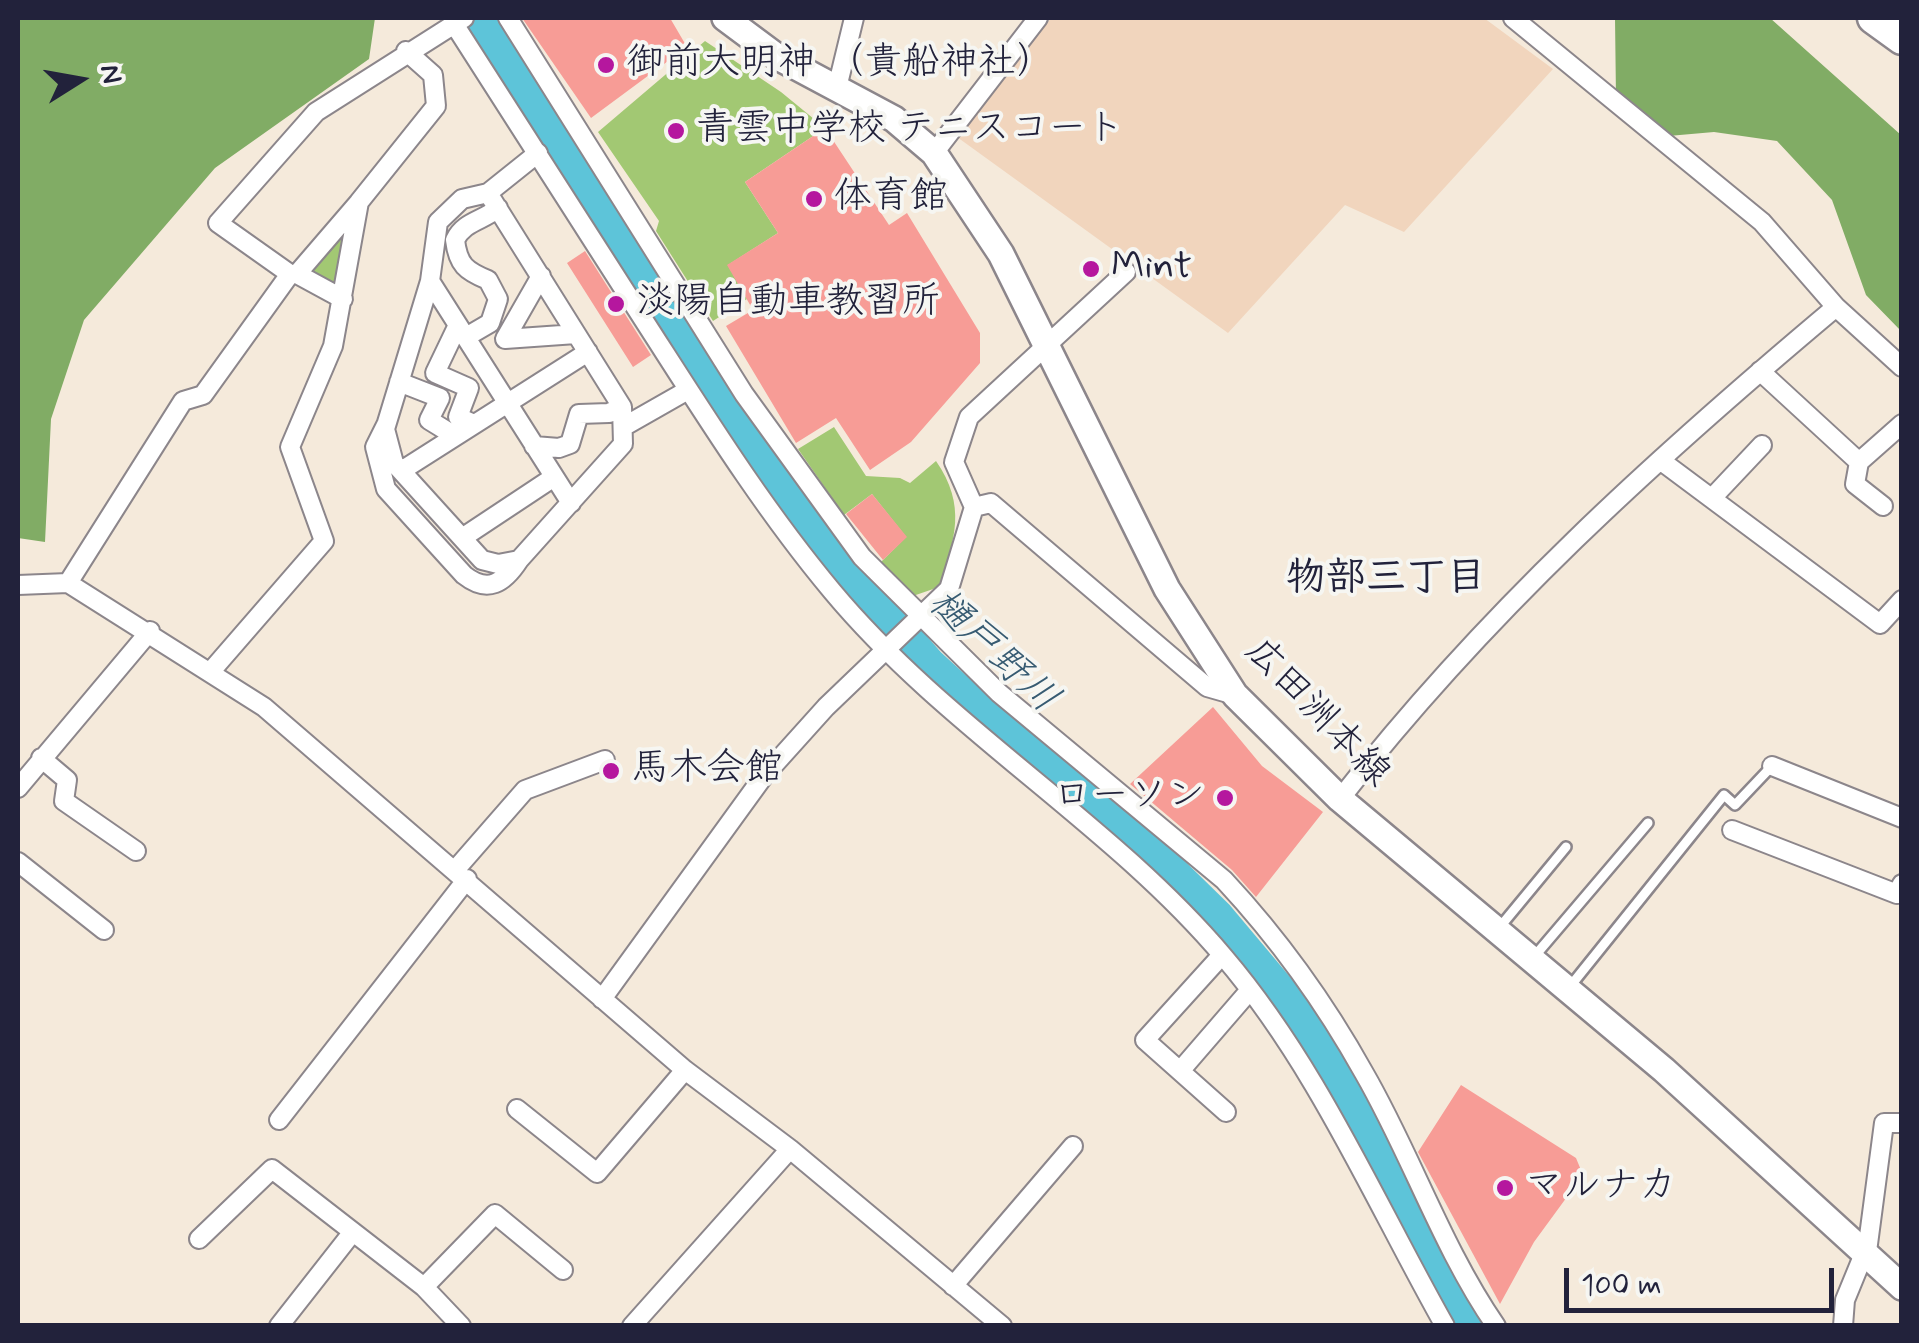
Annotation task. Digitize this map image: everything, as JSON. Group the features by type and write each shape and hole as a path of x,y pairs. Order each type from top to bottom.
{"highway":[{"path":"1873,18 1902,40"}],"main road":[{"name":"広田洲本線","path":"725,18 776,56 894,118 934,153 1001,254 1167,589 1235,695 1340,799 1568,988 1902,1286"}],"street":[{"path":"508,18 744,394 862,557 999,692 1224,880 1262,920 1365,1074 1399,1147 1496,1326"},
{"path":"837,88 854,18"},
{"path":"934,153 1038,18"},
{"path":"1513,18 1762,222 1836,307 1902,367"},
{"path":"343,299 293,274 218,223 316,112 406,52 460,22 538,153 774,519 885,652 1154,888 1222,954 1301,1060 1445,1326"},
{"path":"68,583 183,401 203,395 293,274 359,202 436,106 433,75 406,52"},
{"path":"474,424 458,417 469,388 435,373 462,331 490,322 498,299 488,280 466,272 456,240 472,222 486,219 493,200 538,153"},
{"path":"462,199 493,200 622,408 623,444 519,560 507,579 491,586 477,586 386,489 376,446 430,281 438,222 462,199"},
{"path":"212,670 324,541 290,448 325,372 343,299 359,202"},
{"path":"602,999 762,777 826,707 949,588 974,507 954,462 969,417 1046,350 1126,272"},
{"path":"541,276 505,338 576,334"},
{"path":"430,281 571,503"},
{"path":"1340,799 1399,723 1504,606 1660,460 1836,307"},
{"path":"401,471 588,352"},
{"path":"1760,371 1859,462"},
{"path":"399,382 440,398 429,420 455,436"},
{"path":"623,427 688,390"},
{"path":"534,446 560,448 570,444 579,414 609,413 622,408"},
{"path":"386,424 394,463 482,560 498,564 519,560"},
{"path":"1883,506 1855,484 1859,462 1902,424"},
{"path":"1712,498 1762,445"},
{"path":"1660,460 1880,624 1902,600"},
{"path":"462,538 554,476"},
{"path":"974,507 991,502 1208,687 1235,695"},
{"path":"18,585 68,583 150,630 264,706 685,1070 790,1148 1002,1326"},
{"path":"18,788 150,630"},
{"path":"41,758 67,780 64,801 136,850"},
{"path":"280,1120 525,790 605,760"},
{"path":"1772,766 1902,818"},
{"path":"1732,830 1897,894 1902,884"},
{"path":"18,862 104,930"},
{"path":"1222,954 1145,1040 1226,1112"},
{"path":"1180,1071 1250,990"},
{"path":"517,1109 597,1174 685,1070"},
{"path":"1843,1326 1846,1300 1864,1252 1884,1123 1902,1123"},
{"path":"953,1286 1073,1146"},
{"path":"632,1326 790,1148"},
{"path":"198,1239 272,1170 424,1287 461,1326"},
{"path":"424,1287 495,1214 563,1270"},
{"path":"279,1326 352,1233"}],"lane":[{"path":"1568,988 1724,795 1736,806 1772,766"},
{"path":"1532,959 1648,824"},
{"path":"1498,930 1566,848"}],"shaded area":[{"path":"1051,18 1484,18 1553,69 1404,232 1345,205 1228,333 957,137"}],"green space":[{"path":"18,18 375,18 369,59 215,168 84,320 51,419 45,542 18,538"},
{"path":"1615,18 1770,18 1901,135 1901,331 1866,295 1832,200 1777,141 1714,132 1657,137 1616,98"},
{"path":"705,41 781,92 825,128 745,182 778,233 728,265 747,299 713,321 656,231 659,221 598,132"},
{"path":"352,220 336,288 308,271"},
{"path":"834,427 866,476 900,478 910,483 936,461 946,477 955,508 950,553 939,587 910,597 881,562 906,537 872,494 844,515 798,449"}],"building":[{"name":"御前大明神 （貴船神社）","path":"522,18 670,18 687,47 591,118"},
{"path":"825,128 889,225 907,213 980,333 980,363 911,442 870,470 836,418 796,443 726,326 753,310 727,265 778,233 745,182"},
{"path":"585,251 651,355 633,367 567,263"},
{"path":"872,494 907,537 883,560 846,514"},
{"name":"ローソン","path":"1213,707 1262,766 1323,812 1256,897 1232,870 1130,784"},
{"name":"マルナカ","path":"1461,1085 1576,1158 1583,1175 1534,1242 1500,1304 1418,1152"}],"waterway":[{"name":"樋戸野川","path":"480,18 701,367 806,521 929,663 990,719 1128,828 1218,916 1281,991 1335,1069 1468,1326"}],"place":[{"name":"御前大明神 （貴船神社）","path":"606,65"},
{"name":"青雲中学校 テニスコート","path":"676,131"},
{"name":"体育館","path":"814,199"},
{"name":"Mint","path":"1091,269"},
{"name":"淡陽自動車教習所","path":"616,304"},
{"name":"馬木会館","path":"611,771"},
{"name":"ローソン","path":"1225,798"},
{"name":"マルナカ","path":"1505,1188"}],"district":[{"name":"物部三丁目","path":"1386,581"}]}
